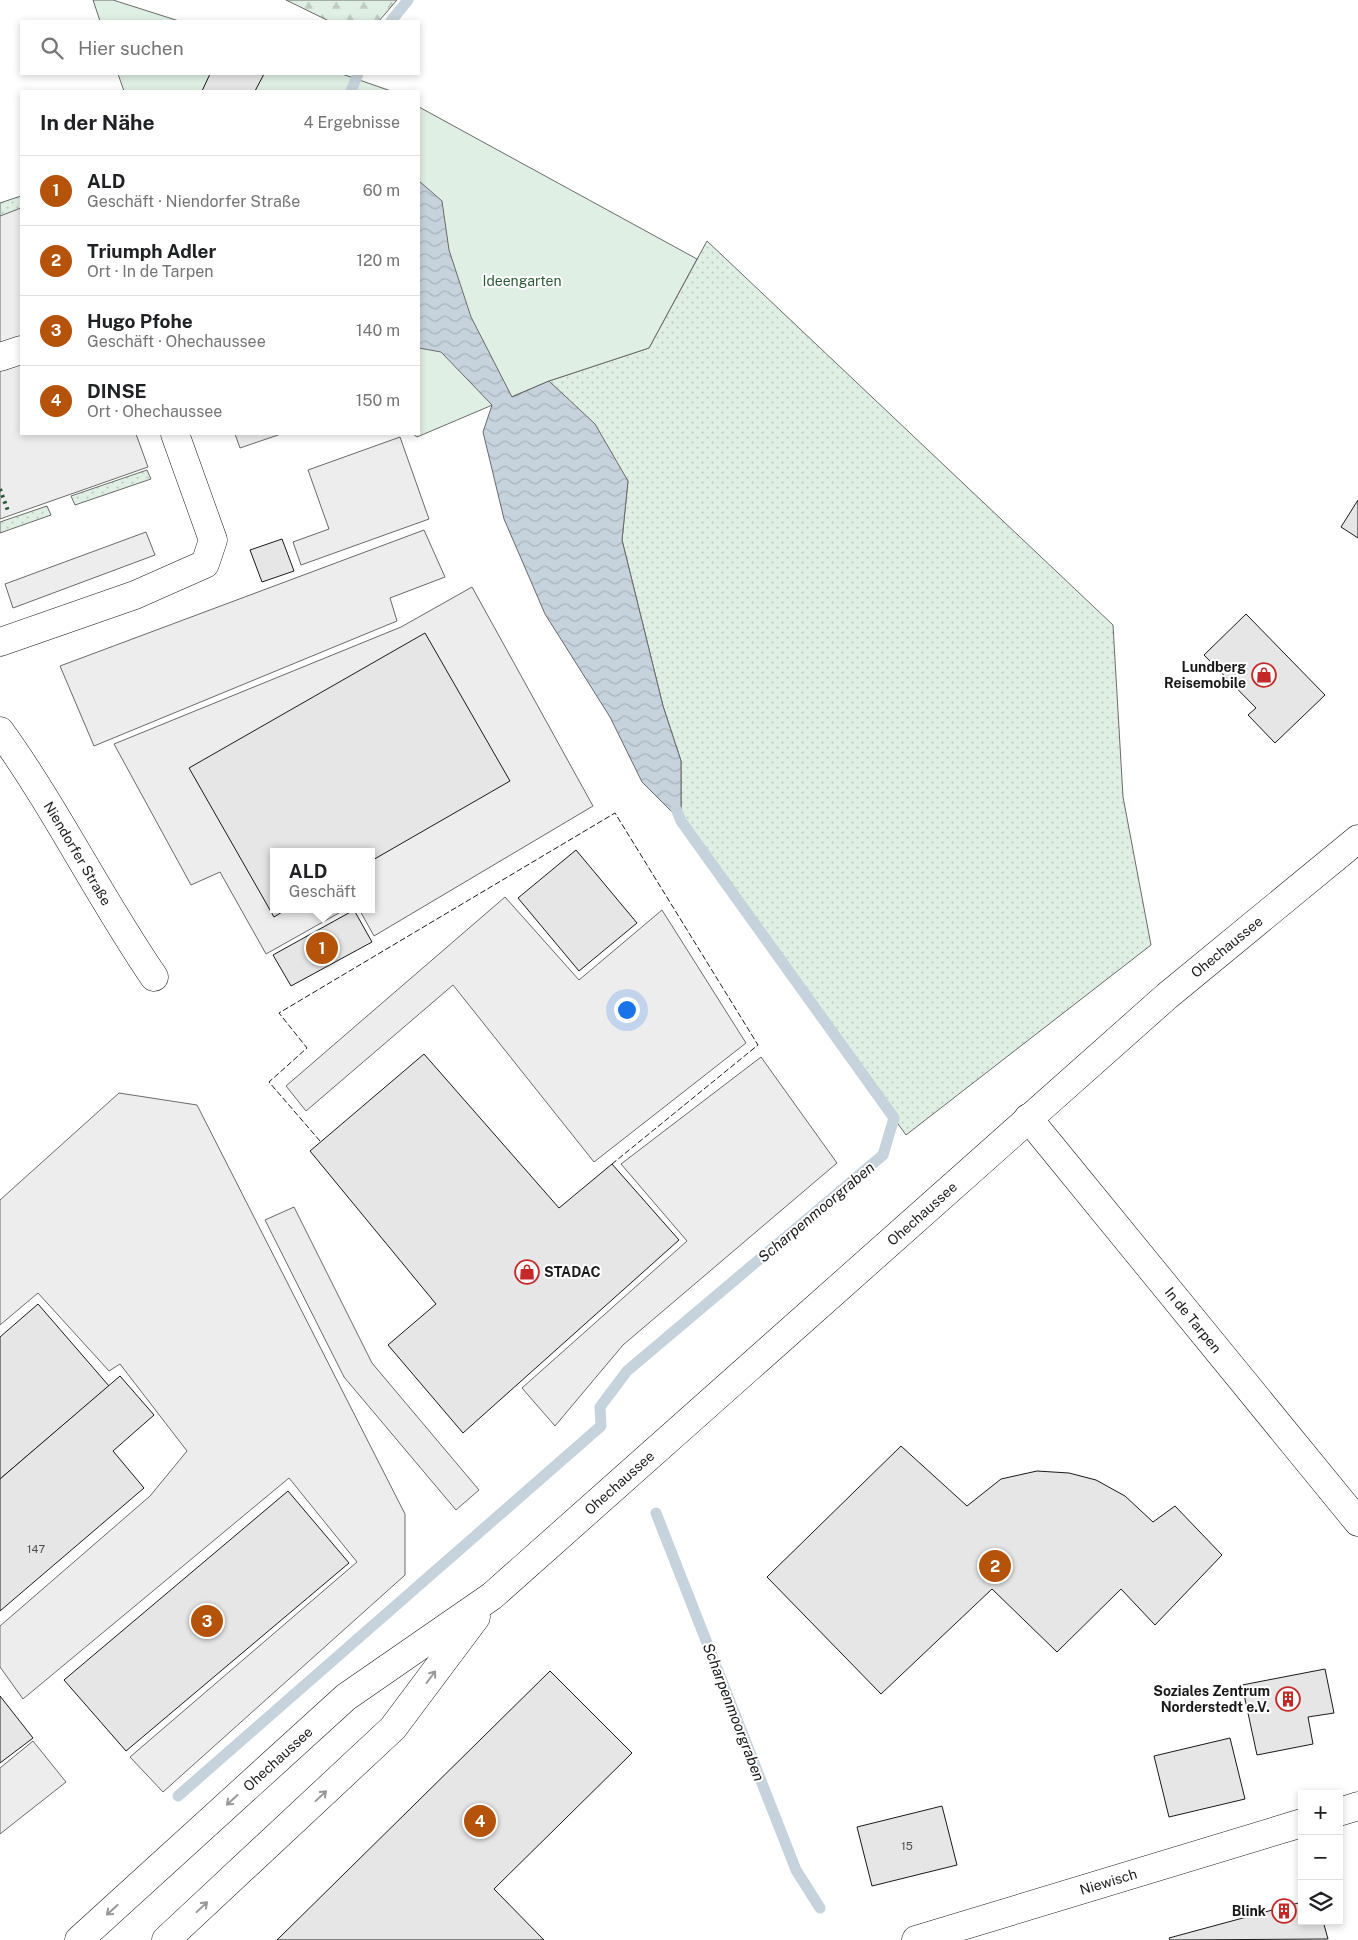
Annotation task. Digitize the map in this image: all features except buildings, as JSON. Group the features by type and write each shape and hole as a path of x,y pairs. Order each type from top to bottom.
{"main road":[{"path":"0,357 20,350"},
{"path":"0,642 136,594 205,564 212,540 175,435"},
{"name":"Niendorfer Straße","path":"0,731 31,774 124,934 154,977"},
{"name":"Ohechaussee","path":"79,1940 346,1697 492,1596 1167,996 1358,839"},
{"name":"In de Tarpen","path":"1028,1118 1358,1522"},
{"name":"Ohechaussee","path":"166,1940 393,1728 492,1596"},
{"path":"1343,1811 1358,1806"},
{"name":"Niewisch","path":"916,1940 1298,1824"}],"green space":[{"path":"93,0 113,0 176,20 100,20"},
{"path":"286,0 397,0 380,20 327,20"},
{"path":"118,75 345,75 388,90 124,90"},
{"name":"Ideengarten","path":"420,108 697,259 649,348 549,381 417,437 414,435 420,435"},
{"path":"20,196 20,297 0,237 0,203"},
{"path":"707,241 1113,625 1123,797 1151,945 906,1135 681,821 681,761 663,706 622,540 628,481 549,381 649,348"},
{"path":"147,470 151,479 75,505 71,496"},
{"path":"47,506 51,515 0,533 0,522"}],"shaded area":[{"path":"20,208 20,435 136,435 148,467 0,519 0,216"},
{"path":"235,435 278,435 240,448"},
{"path":"400,437 429,519 301,565 293,542 329,529 308,470"},
{"path":"424,530 445,577 390,598 397,621 94,746 60,666"},
{"path":"146,532 155,555 13,608 5,584"},
{"path":"472,587 593,806 374,936 361,913 375,913 375,848 270,848 270,913 339,913 266,954 220,872 191,885 114,744 401,627"},
{"path":"505,897 579,980 662,910 746,1043 594,1162 453,985 306,1111 286,1086"},
{"path":"761,1057 837,1163 623,1345 555,1426 522,1388 687,1241 621,1164"},
{"path":"119,1093 197,1105 405,1514 405,1575 163,1792 130,1757 357,1562 289,1478 23,1699 0,1667 0,1626 150,1496 187,1451 120,1364 109,1371 38,1293 0,1325 0,1200"},
{"path":"294,1207 372,1363 479,1490 456,1510 344,1377 265,1220"},
{"path":"33,1741 66,1782 0,1834 0,1768"}],"water":[{"path":"420,182 442,201 449,250 471,317 512,397 549,381 595,424 628,481 622,540 663,706 681,761 681,821 642,782 610,717 545,614 504,519 483,432 492,405 441,352 420,348"}],"waterway":[{"name":"Scharpenmoorgraben","path":"392,20 408,0"},
{"name":"Scharpenmoorgraben","path":"351,90 358,75"},
{"name":"Scharpenmoorgraben","path":"178,1796 601,1426 600,1407 627,1371 883,1155 894,1118 681,821 676,809"},
{"name":"Scharpenmoorgraben","path":"656,1513 796,1870 820,1908"}],"hedge":[{"path":"0,489 8,511"}],"fence":[{"path":"320,1141 269,1082 307,1048 279,1013 615,813 758,1045 612,1164"}],"place":[{"name":"Lundberg Reisemobile","path":"1264,675"},
{"name":"ALD","path":"322,948"},
{"name":"STADAC","path":"527,1272"},
{"name":"Triumph Adler","path":"995,1566"},
{"name":"Hugo Pfohe","path":"207,1621"},
{"name":"Soziales Zentrum Norderstedt e.V.","path":"1288,1699"},
{"name":"DINSE","path":"480,1821"},
{"name":"Blink","path":"1284,1911"}]}
